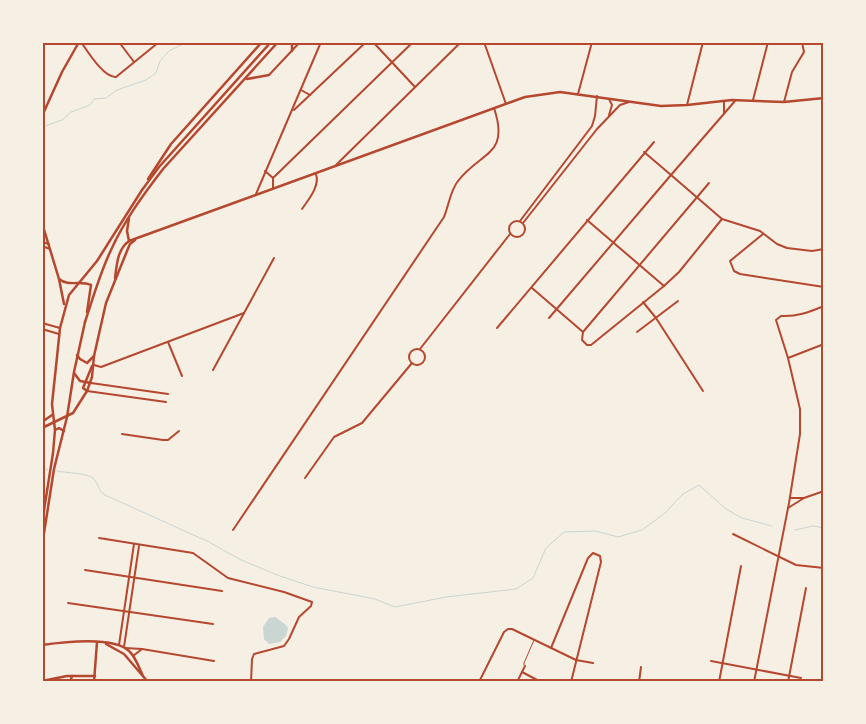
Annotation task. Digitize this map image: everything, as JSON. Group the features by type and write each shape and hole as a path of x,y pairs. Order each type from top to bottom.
{"main road":[{"path":"42,116 62,72 80,42"},
{"path":"42,523 55,430 52,415 59,334 69,295 97,261 159,160 262,42"},
{"path":"142,190 165,160 271,42"},
{"path":"85,322 110,252 129,216 163,169 278,42"},
{"path":"292,42 292,51"},
{"path":"245,79 269,75"},
{"path":"42,428 73,413 91,383 92,365 99,330 115,278 120,253 123,246 129,241 525,97 560,92 661,106 736,100 784,102 822,98"},
{"path":"127,251 129,216"},
{"path":"42,223 59,279 65,308"},
{"path":"115,278 130,244 138,238"},
{"path":"42,546 91,288 91,285 86,283 68,284 59,279"},
{"path":"77,355 83,362 92,365"},
{"path":"87,363 94,356"},
{"path":"87,391 83,388 92,365"},
{"path":"74,372 78,379 91,383"},
{"path":"42,422 52,415"},
{"path":"55,430 58,428 64,431"},
{"path":"53,452 57,459"},
{"path":"42,645 72,641 119,645 124,647 133,656 143,676"},
{"path":"94,682 97,642"},
{"path":"103,643 116,649 128,659 148,682"},
{"path":"116,649 119,645"},
{"path":"128,659 131,659 133,656"},
{"path":"43,681 72,676 95,676"},
{"path":"70,682 72,676"},
{"path":"43,681 48,682"}],"street":[{"path":"80,42 105,73 111,77 116,76 159,42"},
{"path":"119,42 134,62"},
{"path":"269,75 300,42"},
{"path":"255,195 321,42"},
{"path":"292,112 366,42"},
{"path":"373,42 414,87"},
{"path":"273,189 273,178 413,42"},
{"path":"335,166 461,42"},
{"path":"484,42 506,104"},
{"path":"578,94 592,42"},
{"path":"687,105 703,42"},
{"path":"752,100 768,42"},
{"path":"784,102 792,72 804,52 802,42"},
{"path":"822,98 824,83"},
{"path":"301,90 310,95"},
{"path":"520,221 592,126 597,96"},
{"path":"608,98 612,105 608,117"},
{"path":"549,318 736,100"},
{"path":"724,101 724,114"},
{"path":"523,223 597,128 620,105 630,102"},
{"path":"233,530 444,217 449,207 452,191 457,182 489,153 497,142 500,132 494,108"},
{"path":"497,328 654,142"},
{"path":"644,152 722,219 764,233 778,244 787,248 812,251 824,248"},
{"path":"346,155 347,162"},
{"path":"265,171 273,178"},
{"path":"302,210 315,188 318,179 316,173"},
{"path":"710,183 583,332 582,340 587,345 591,345 664,286 679,272 722,219"},
{"path":"587,220 664,286"},
{"path":"514,221 523,223 525,231 522,236 516,237 510,234 508,229 510,224 514,221"},
{"path":"764,233 730,261 734,271 740,274 824,287"},
{"path":"420,349 510,234"},
{"path":"42,242 49,244"},
{"path":"42,246 50,249"},
{"path":"213,370 274,258"},
{"path":"531,288 583,332"},
{"path":"638,332 678,301"},
{"path":"643,302 656,318 703,391"},
{"path":"754,682 800,440 801,422 798,402 788,358 776,322 777,318 781,316 804,314 824,306"},
{"path":"92,365 101,368 244,313"},
{"path":"42,323 60,328"},
{"path":"42,329 59,334"},
{"path":"168,342 182,376"},
{"path":"788,358 824,344"},
{"path":"412,363 409,358 411,352 413,349 420,349"},
{"path":"412,363 419,364 423,361 424,354 420,349"},
{"path":"305,478 334,437 362,423 412,363"},
{"path":"91,383 168,394"},
{"path":"87,391 166,402"},
{"path":"122,434 168,440 179,431"},
{"path":"788,508 804,498 824,491"},
{"path":"790,498 804,498"},
{"path":"733,534 796,565 824,568"},
{"path":"98,538 193,553 228,578 284,592 312,602 311,606 298,617 284,646 254,654 251,682"},
{"path":"119,645 134,544"},
{"path":"139,544 124,647 142,648 214,661"},
{"path":"552,648 588,558 593,554 601,558 571,682"},
{"path":"719,682 741,566"},
{"path":"85,570 222,591"},
{"path":"788,682 806,588"},
{"path":"68,603 213,624"},
{"path":"479,682 504,632 508,629 512,629 576,660 593,664"},
{"path":"517,682 534,640"},
{"path":"133,656 142,648"},
{"path":"711,661 801,678"},
{"path":"639,682 641,667"},
{"path":"522,672 541,682"}],"shaded area":[{"path":"275,617 288,628 286,636 280,642 269,644 264,639 263,627 269,618"}],"waterway":[{"path":"42,127 62,120 71,112 90,105 94,99 106,98 117,90 146,80 156,73 160,61 169,51 187,42"},
{"path":"42,468 48,470"},
{"path":"57,471 90,476 105,495 209,542 241,560 280,576 313,587 375,599 395,607 446,597 516,589 533,578 546,548 564,532 595,531 618,537 642,530 665,513 683,494 699,485 726,509 742,518 772,526"},
{"path":"795,530 813,526 824,528"}]}
